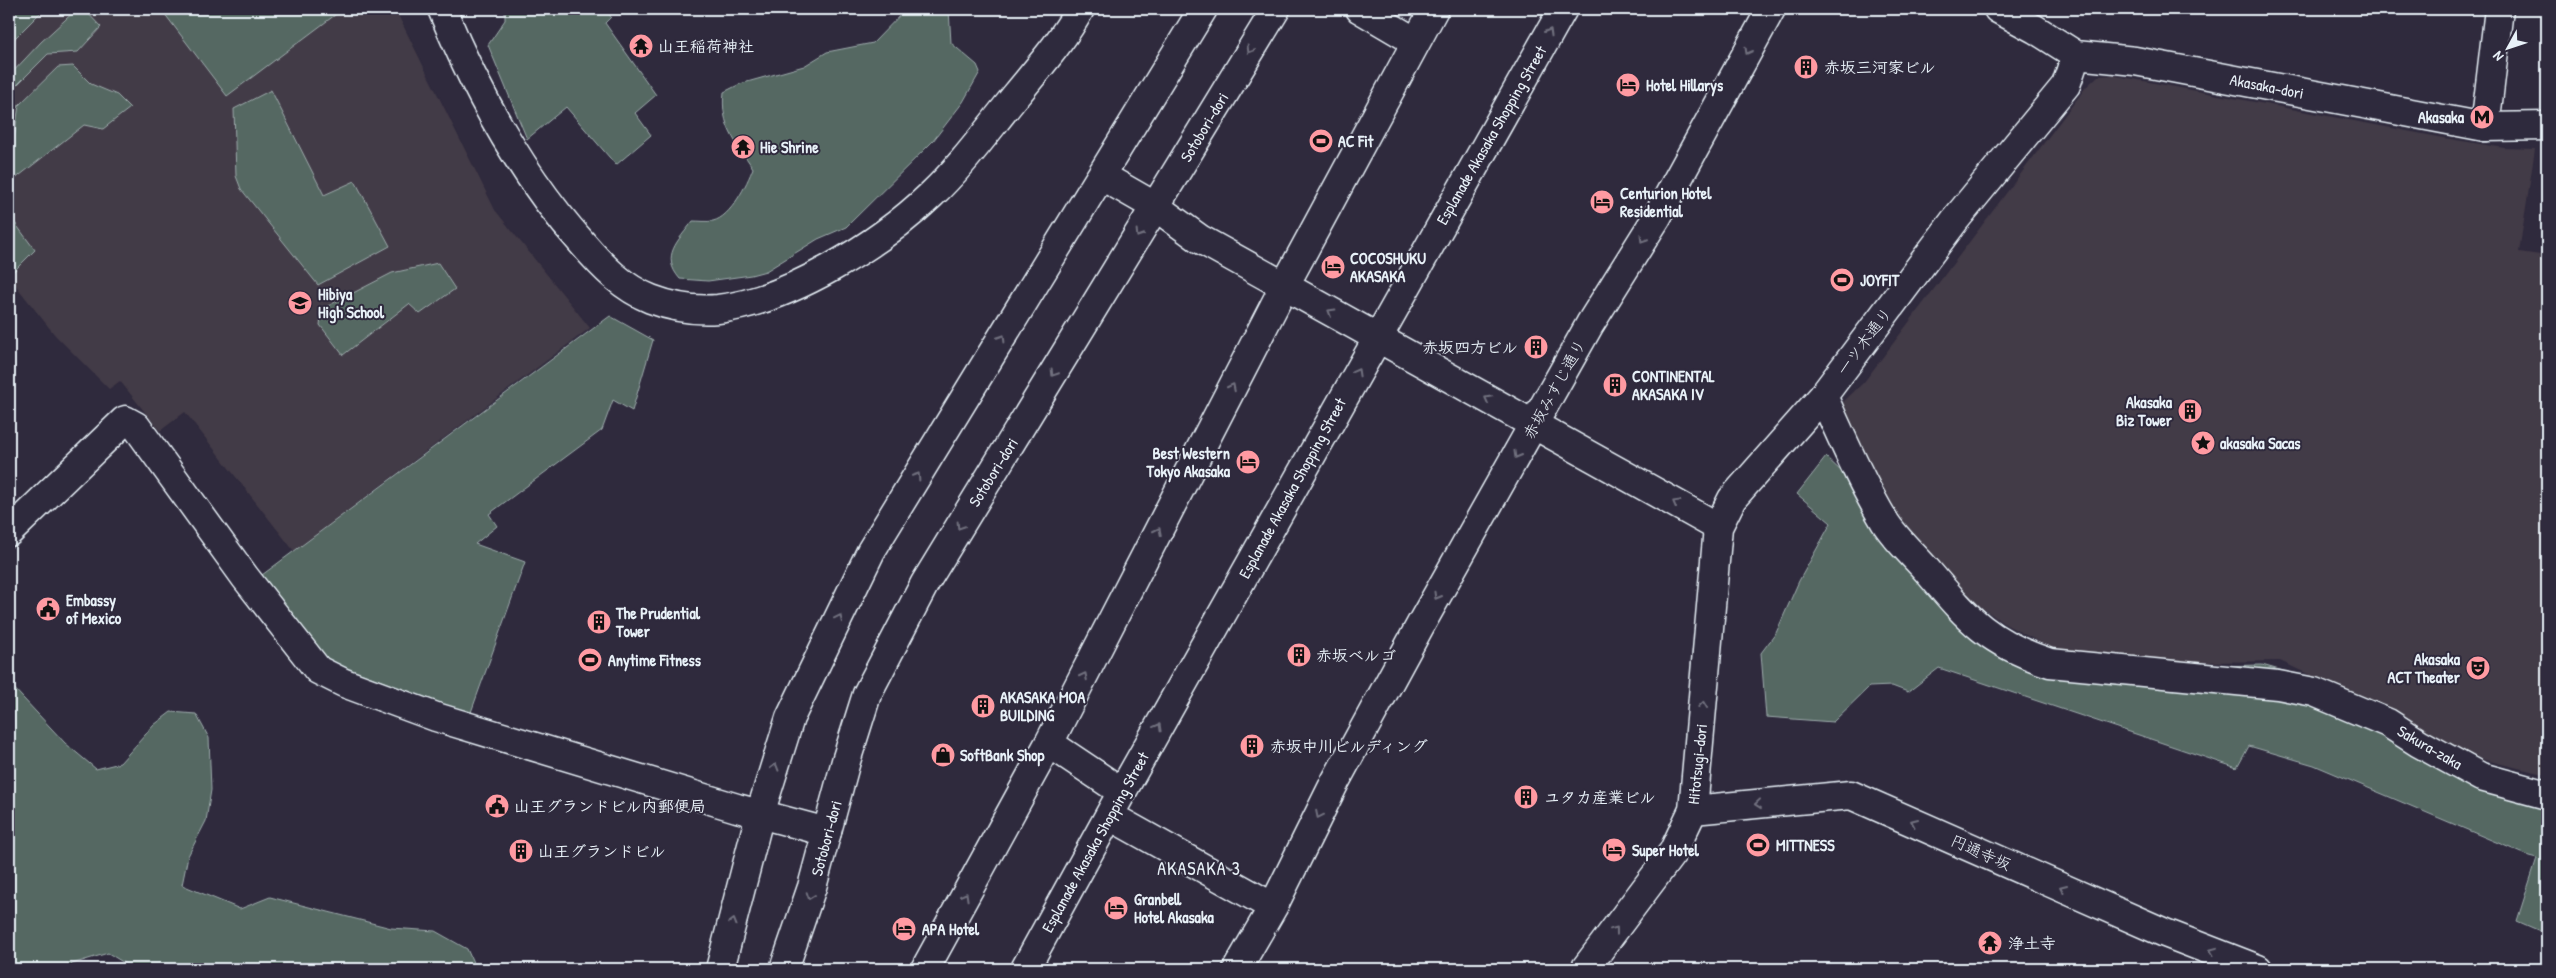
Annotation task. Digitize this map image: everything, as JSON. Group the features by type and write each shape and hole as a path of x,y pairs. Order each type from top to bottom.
{"street":[{"path":"442,9 477,87 521,163 570,229 596,259 628,287 651,299 687,309 718,309 749,303 815,277 861,249 902,219 953,173 1049,54 1080,9"},
{"path":"720,969 760,814 790,718 872,551 1203,9"},
{"name":"Sotobori-dori","path":"784,969 812,887 867,694 916,600 1276,9"},
{"path":"1360,9 1416,42"},
{"path":"925,969 1049,743 1285,285 1434,9"},
{"name":"Esplanade Akasaka Shopping Street","path":"1026,969 1122,792 1563,9"},
{"name":"赤坂みすじ通り","path":"1237,969 1273,907 1341,772 1421,624 1590,324 1657,217 1771,9"},
{"name":"Akasaka-dori","path":"1998,9 2035,29 2076,55 2135,61 2485,128 2547,126"},
{"path":"2485,128 2499,9"},
{"name":"一ツ木通り","path":"1718,527 1732,499 1823,396 1955,220 2066,84 2076,55"},
{"path":"1102,176 1156,207 1200,239 1718,527"},
{"name":"Sakura-zaka","path":"1823,396 1847,451 1886,523 1963,614 1988,635 2018,653 2050,663 2278,685 2314,692 2388,723 2419,743 2481,776 2547,795"},
{"path":"9,532 125,420 136,426 245,577 318,670 344,683 436,717 760,814 828,832"},
{"name":"Hitotsugi-dori","path":"1586,969 1673,852 1693,810 1718,527"},
{"path":"1049,743 1122,792"},
{"name":"円通寺坂","path":"1693,810 1852,794 2165,932 2258,969"},
{"path":"1110,816 1273,907"}],"shaded area":[{"name":"Hibiya High School","path":"9,9 395,9 495,210 590,328 294,551 185,412 160,431 120,381 109,389 55,335 9,277"},
{"name":"akasaka Sacas","path":"2112,75 2444,138 2504,148 2535,149 2519,252 2547,256 2547,775 2481,759 2374,705 2280,661 2128,663 2061,651 2041,643 2003,623 1964,594 1946,576 1887,501 1841,404 1864,382 2086,87 2098,76"}],"green space":[{"path":"9,9 44,9 9,44"},
{"path":"77,9 84,9 101,27 78,52 48,54 9,93 9,76 41,42"},
{"path":"161,9 343,9 227,96"},
{"path":"505,9 605,9 611,17 605,23 656,95 635,113 651,135 616,165 566,107 527,139 488,45 505,20"},
{"path":"906,9 949,9 951,43 977,65 980,72 963,102 933,141 846,227 818,239 766,271 708,281 680,279 671,263 673,249 677,242 693,221 713,221 726,213 738,199 753,168 735,141 727,124 724,115 724,92 740,84 804,66 827,52 873,43"},
{"path":"73,66 91,84 117,95 130,108 103,129 84,125 15,179 10,166 19,105 58,67"},
{"path":"271,90 324,195 355,181 390,246 318,285 241,189 236,176 234,109"},
{"path":"9,215 35,250 11,274 9,272"},
{"path":"438,263 455,289 420,314 409,304 343,355 320,325 322,309 392,273"},
{"path":"610,316 653,340 632,411 613,400 602,430 489,514 497,526 475,544 525,562 470,715 329,661 262,575"},
{"path":"1826,457 1892,519 1983,621 2075,661 2169,667 2262,665 2304,677 2478,766 2547,782 2547,934 2517,921 2537,858 2314,765 2249,746 2237,768 1939,668 1908,692 1892,686 1869,687 1833,722 1766,717 1761,653 1776,633 1799,581 1831,523 1797,494"},
{"path":"9,683 65,743 96,769 120,763 154,725 171,712 196,714 209,738 211,790 206,821 188,856 182,885 240,909 270,897 391,928 435,931 467,949 476,969 134,969 108,953 72,964 67,969 9,969"}],"place":[{"name":"山王稲荷神社","path":"641,46"},
{"name":"赤坂三河家ビル","path":"1806,67"},
{"name":"Hotel Hillarys","path":"1628,85"},
{"name":"Akasaka","path":"2482,117"},
{"name":"AC Fit","path":"1321,141"},
{"name":"Hie Shrine","path":"743,147"},
{"name":"Centurion Hotel Residential","path":"1602,202"},
{"name":"COCOSHUKU AKASAKA","path":"1333,267"},
{"name":"JOYFIT","path":"1842,280"},
{"name":"Hibiya High School","path":"300,303"},
{"name":"赤坂四方ビル","path":"1536,347"},
{"name":"CONTINENTAL AKASAKA IV","path":"1615,385"},
{"name":"Akasaka Biz Tower","path":"2190,411"},
{"name":"akasaka Sacas","path":"2203,443"},
{"name":"Best Western Tokyo Akasaka","path":"1248,462"},
{"name":"Embassy of Mexico","path":"48,609"},
{"name":"The Prudential Tower","path":"599,622"},
{"name":"赤坂ベルゴ","path":"1299,655"},
{"name":"Anytime Fitness","path":"590,660"},
{"name":"Akasaka ACT Theater","path":"2478,668"},
{"name":"AKASAKA MOA BUILDING","path":"983,706"},
{"name":"赤坂中川ビルディング","path":"1252,746"},
{"name":"SoftBank Shop","path":"943,755"},
{"name":"ユタカ産業ビル","path":"1526,797"},
{"name":"山王グランドビル内郵便局","path":"497,806"},
{"name":"MITTNESS","path":"1758,845"},
{"name":"Super Hotel","path":"1614,850"},
{"name":"山王グランドビル","path":"521,851"},
{"name":"Granbell Hotel Akasaka","path":"1116,908"},
{"name":"APA Hotel","path":"904,929"},
{"name":"浄土寺","path":"1990,943"}],"district":[{"name":"AKASAKA 3","path":"1199,868"}]}
